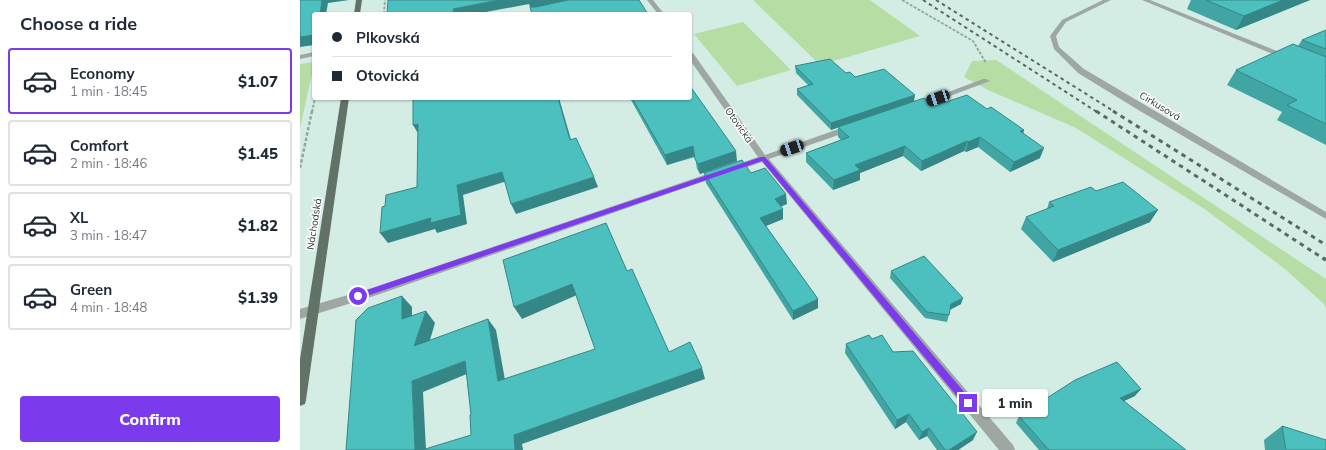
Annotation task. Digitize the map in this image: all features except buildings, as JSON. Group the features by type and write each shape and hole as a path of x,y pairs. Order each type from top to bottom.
{"main road":[{"path":"357,12 359,0"},
{"name":"Náchodská","path":"300,400 345,100"}],"street":[{"path":"650,0 659,12"},
{"name":"Cirkusová","path":"1108,0 1064,21 1053,36 1056,48 1081,70 1143,109 1326,216"},
{"path":"1145,0 1296,61"},
{"path":"300,57 312,54"},
{"name":"Otovická","path":"692,58 763,158 1008,450"},
{"path":"907,109 986,81"},
{"path":"300,314 373,292 861,124"}],"path":[{"path":"384,12 385,0"},
{"path":"902,0 973,41 989,68 986,81"},
{"path":"300,168 315,100"}],"green space":[{"path":"753,0 870,0 920,36 820,65"},
{"path":"743,22 791,70 737,86 694,34"},
{"path":"996,60 1326,279 1326,308 1324,304 1285,269 1206,210 1076,128 988,90 964,77 972,61"},
{"path":"312,62 312,74 300,128 300,64"}],"railway":[{"path":"923,0 1097,112"},
{"path":"936,0 1115,112"},
{"path":"1096,111 1324,259"},
{"path":"1113,111 1326,245"}],"route":[{"path":"358,296 763,158 968,403"}]}
